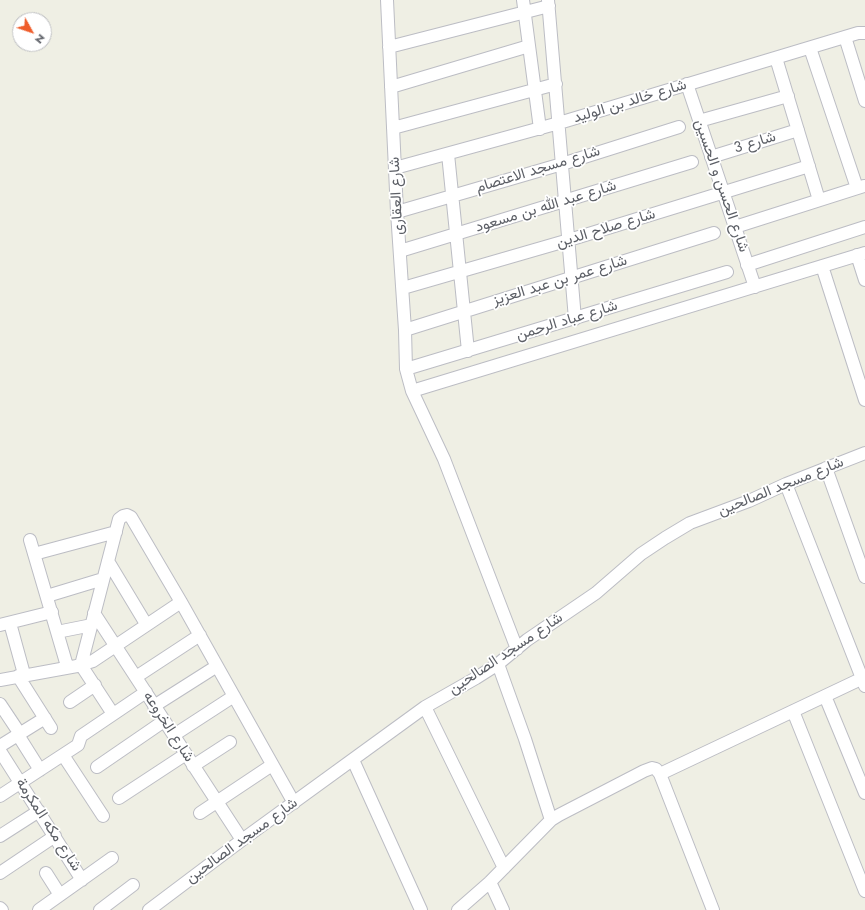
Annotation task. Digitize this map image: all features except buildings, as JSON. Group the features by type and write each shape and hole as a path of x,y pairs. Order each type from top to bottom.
{"street":[{"name":"شارع العقارى","path":"387,0 406,369 412,391 444,459 517,649"},
{"path":"523,0 540,129"},
{"path":"389,47 525,13 549,3 575,319"},
{"name":"شارع خالد بن الوليد","path":"395,168 540,129 845,37 865,33"},
{"path":"845,37 865,101"},
{"path":"391,87 529,46"},
{"path":"735,227 861,187 810,48"},
{"path":"776,58 820,200"},
{"path":"393,128 556,84"},
{"name":"شارع الحسن و الحسين","path":"687,84 755,287"},
{"path":"699,121 788,96"},
{"name":"شارع مسجد الاعتصام","path":"397,212 562,164 679,127"},
{"name":"شارع 3","path":"711,157 798,130"},
{"path":"448,154 468,351"},
{"name":"شارع عبد الله بن مسعود","path":"400,251 692,162"},
{"name":"شارع صلاح الدين","path":"403,288 569,240 809,166"},
{"path":"748,265 865,227"},
{"name":"شارع عمر بن عبد العزيز","path":"405,330 714,233"},
{"path":"412,391 861,254 865,280"},
{"path":"822,266 865,400"},
{"name":"شارع عباد الرحمن","path":"406,369 727,272"},
{"name":"شارع مسجد الصالحين","path":"149,910 242,840 426,707 498,664 539,632 596,593 641,554 665,538 690,523 749,501 786,484 865,453"},
{"path":"826,468 865,577"},
{"path":"660,774 825,696 864,681 786,484"},
{"path":"112,714 81,665 119,519 127,515 131,517 181,602 294,803"},
{"path":"34,554 116,532"},
{"path":"30,540 67,666"},
{"path":"108,561 146,624"},
{"path":"47,596 103,579"},
{"path":"0,680 67,666 81,665 93,660 181,602"},
{"path":"0,746 19,734 48,723 21,675 5,624 52,612"},
{"path":"57,632 93,619"},
{"name":"شارع الخروعه","path":"93,619 115,646 136,677 242,840"},
{"path":"136,677 200,635"},
{"path":"498,664 525,739 551,820"},
{"path":"154,706 217,666"},
{"path":"70,702 95,686"},
{"path":"0,796 78,745 81,736 146,692"},
{"path":"174,736 234,696"},
{"path":"825,696 865,793"},
{"path":"0,704 40,770"},
{"path":"426,707 504,868"},
{"path":"793,711 865,890"},
{"path":"97,767 164,721"},
{"path":"193,766 230,742"},
{"name":"شارع مكه المكرمة","path":"0,751 82,880"},
{"path":"119,798 186,754"},
{"path":"63,755 103,816"},
{"path":"353,760 421,910"},
{"path":"200,813 272,765"},
{"path":"460,909 490,882 551,820 648,769 656,768 660,774 713,910"},
{"path":"0,836 38,811"},
{"path":"0,873 55,836"},
{"path":"39,910 112,858"},
{"path":"46,873 60,895"},
{"path":"490,882 502,910"},
{"path":"100,910 133,885"}]}
